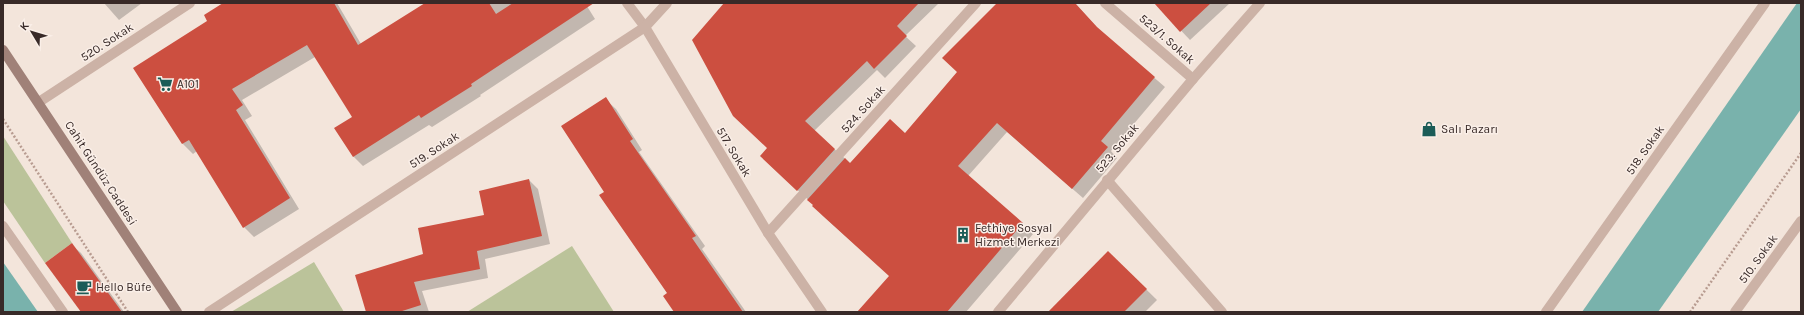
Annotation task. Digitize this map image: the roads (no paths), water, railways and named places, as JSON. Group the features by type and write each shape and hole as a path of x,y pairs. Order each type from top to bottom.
{"main road":[{"name":"Cahit Gündüz Caddesi","path":"3,50 39,102 177,312"}],"street":[{"name":"520. Sokak","path":"39,102 190,3"},
{"name":"517. Sokak","path":"628,3 645,28 768,233 822,312"},
{"name":"519. Sokak","path":"209,312 645,28 667,3"},
{"name":"524. Sokak","path":"768,233 976,3"},
{"name":"523/1. Sokak","path":"1105,3 1192,79"},
{"name":"523. Sokak","path":"998,312 1192,79 1260,3"},
{"name":"518. Sokak","path":"1546,312 1764,3"},
{"path":"1107,180 1222,312"},
{"name":"510. Sokak","path":"1736,312 1801,221"},
{"path":"3,226 63,312"}],"water":[{"path":"1797,3 1801,3 1801,109 1658,312 1582,312"},
{"path":"3,262 38,312 3,312"}],"place":[{"name":"A101","path":"165,84"},
{"name":"Salı Pazarı","path":"1429,129"},
{"name":"Fethiye Sosyal Hizmet Merkezi","path":"963,235"},
{"name":"Hello Büfe","path":"84,287"}]}
